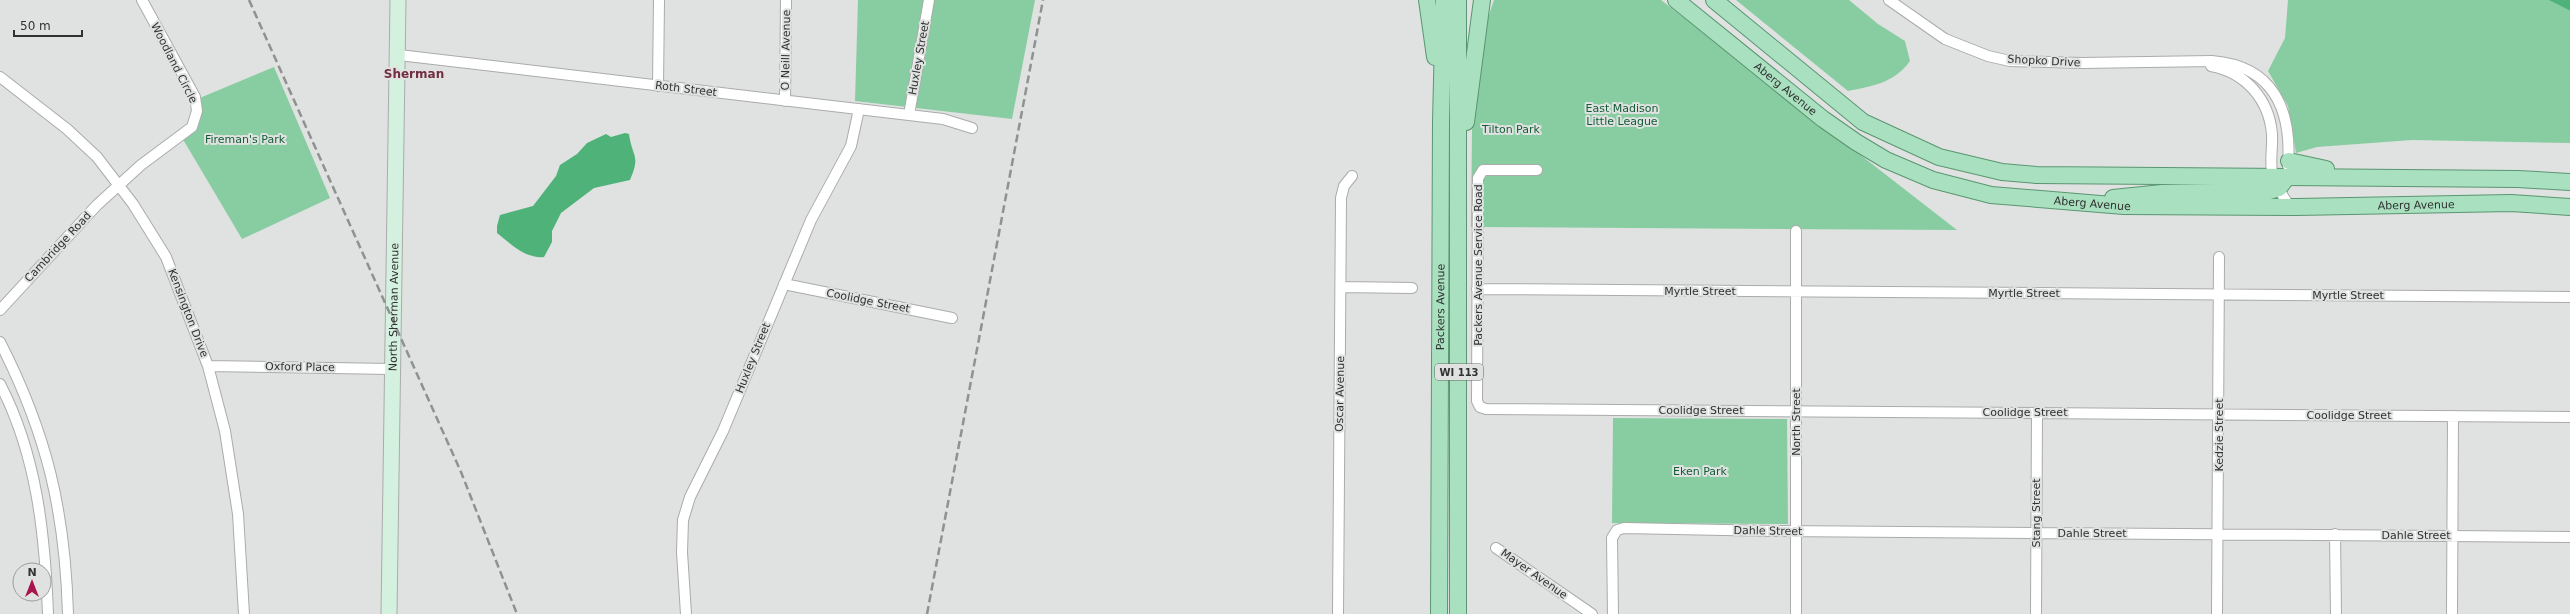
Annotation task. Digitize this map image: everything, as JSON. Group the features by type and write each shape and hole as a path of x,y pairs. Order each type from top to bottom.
{"main road":[{"path":"1427,0 1441,114"},
{"name":"Packers Avenue","path":"1439,614 1441,114 1444,0"},
{"name":"Packers Avenue","path":"1458,0 1458,614"},
{"path":"1459,175 1482,0"},
{"name":"Aberg Avenue","path":"1676,0 1823,119 1886,160 1933,180 1977,192 2073,204 2124,206 2290,207 2511,204 2570,207"},
{"name":"Aberg Avenue","path":"1714,0 1863,122 1939,157 2002,172 2036,175 2280,181 2369,177 2518,179 2570,182"},
{"path":"2288,160 2369,177"},
{"path":"2073,204 2142,194 2254,192 2280,181"}],"street":[{"name":"Woodland Circle","path":"118,187 141,165 192,127 197,111 195,97 142,0"},
{"name":"North Sherman Avenue","path":"389,614 392,369 399,55 398,0"},
{"path":"658,86 659,0"},
{"name":"O Neill Avenue","path":"785,101 786,0"},
{"name":"Huxley Street","path":"909,115 929,0"},
{"name":"Shopko Drive","path":"1889,0 1945,39 1988,56 2010,61 2192,63 2212,61 2239,66 2256,74 2269,86 2284,113 2288,160 2280,181"},
{"name":"Roth Street","path":"399,55 943,119 972,128"},
{"name":"Shopko Drive","path":"2192,63 2232,72 2250,85 2261,100 2270,122 2280,181 2290,207"},
{"name":"Kensington Drive","path":"0,77 83,143 140,213 166,257 208,366 225,431 234,486 244,614"},
{"name":"Huxley Street","path":"686,614 682,552 683,520 690,497 723,431 811,220 850,146 859,109"},
{"name":"Packers Avenue Service Road","path":"1480,407 1477,401 1478,185 1481,171 1537,170"},
{"name":"Oscar Avenue","path":"1338,614 1341,198 1344,186 1352,176"},
{"name":"Cambridge Road","path":"0,310 67,235 118,187"},
{"name":"North Street","path":"1796,230 1796,614"},
{"name":"Kedzie Street","path":"2217,614 2220,257"},
{"name":"Coolidge Street","path":"784,284 952,318"},
{"path":"1341,288 1412,288"},
{"name":"Myrtle Street","path":"1478,289 2570,297"},
{"path":"0,342 21,383 46,450 60,513 68,614"},
{"name":"Oxford Place","path":"208,366 392,369"},
{"path":"0,384 19,428 40,506 48,614"},
{"name":"Coolidge Street","path":"1480,407 1494,409 2570,416"},
{"name":"Stang Street","path":"2036,614 2037,412"},
{"path":"2452,614 2453,416"},
{"name":"Dahle Street","path":"1613,614 1612,539 1616,532 1628,528 1796,531 2570,537"},
{"path":"2335,534 2336,614"},
{"name":"Mayer Avenue","path":"1496,548 1592,614"}],"green space":[{"path":"858,0 1035,0 1012,119 855,101"},
{"name":"East Madison Little League","path":"1494,0 1661,0 1957,230 1471,227 1472,130 1488,18"},
{"path":"1736,0 1849,0 1878,24 1905,41 1910,61 1890,79 1874,85 1848,91"},
{"path":"2288,0 2570,0 2570,143 2412,140 2317,147 2296,153 2288,106 2268,71 2285,38"},
{"name":"Fireman's Park","path":"274,67 330,198 242,239 181,136 192,127 195,100"},
{"name":"Eken Park","path":"1613,418 1787,419 1788,524 1612,523"}],"shaded area":[{"path":"2549,0 2570,0 2570,11 2569,10"},
{"path":"625,133 629,134 635,156 635,166 630,180 594,188 561,213 552,231 552,242 544,257 531,256 519,250 497,233 500,215 533,206 556,176 560,165 577,154 587,143 606,134 611,137"}],"railway":[{"path":"249,0 461,472 517,614"},
{"path":"927,614 1043,0"}],"district":[{"name":"Sherman","path":"414,74"}],"park label":[{"name":"Tilton Park","path":"1511,129"}]}
